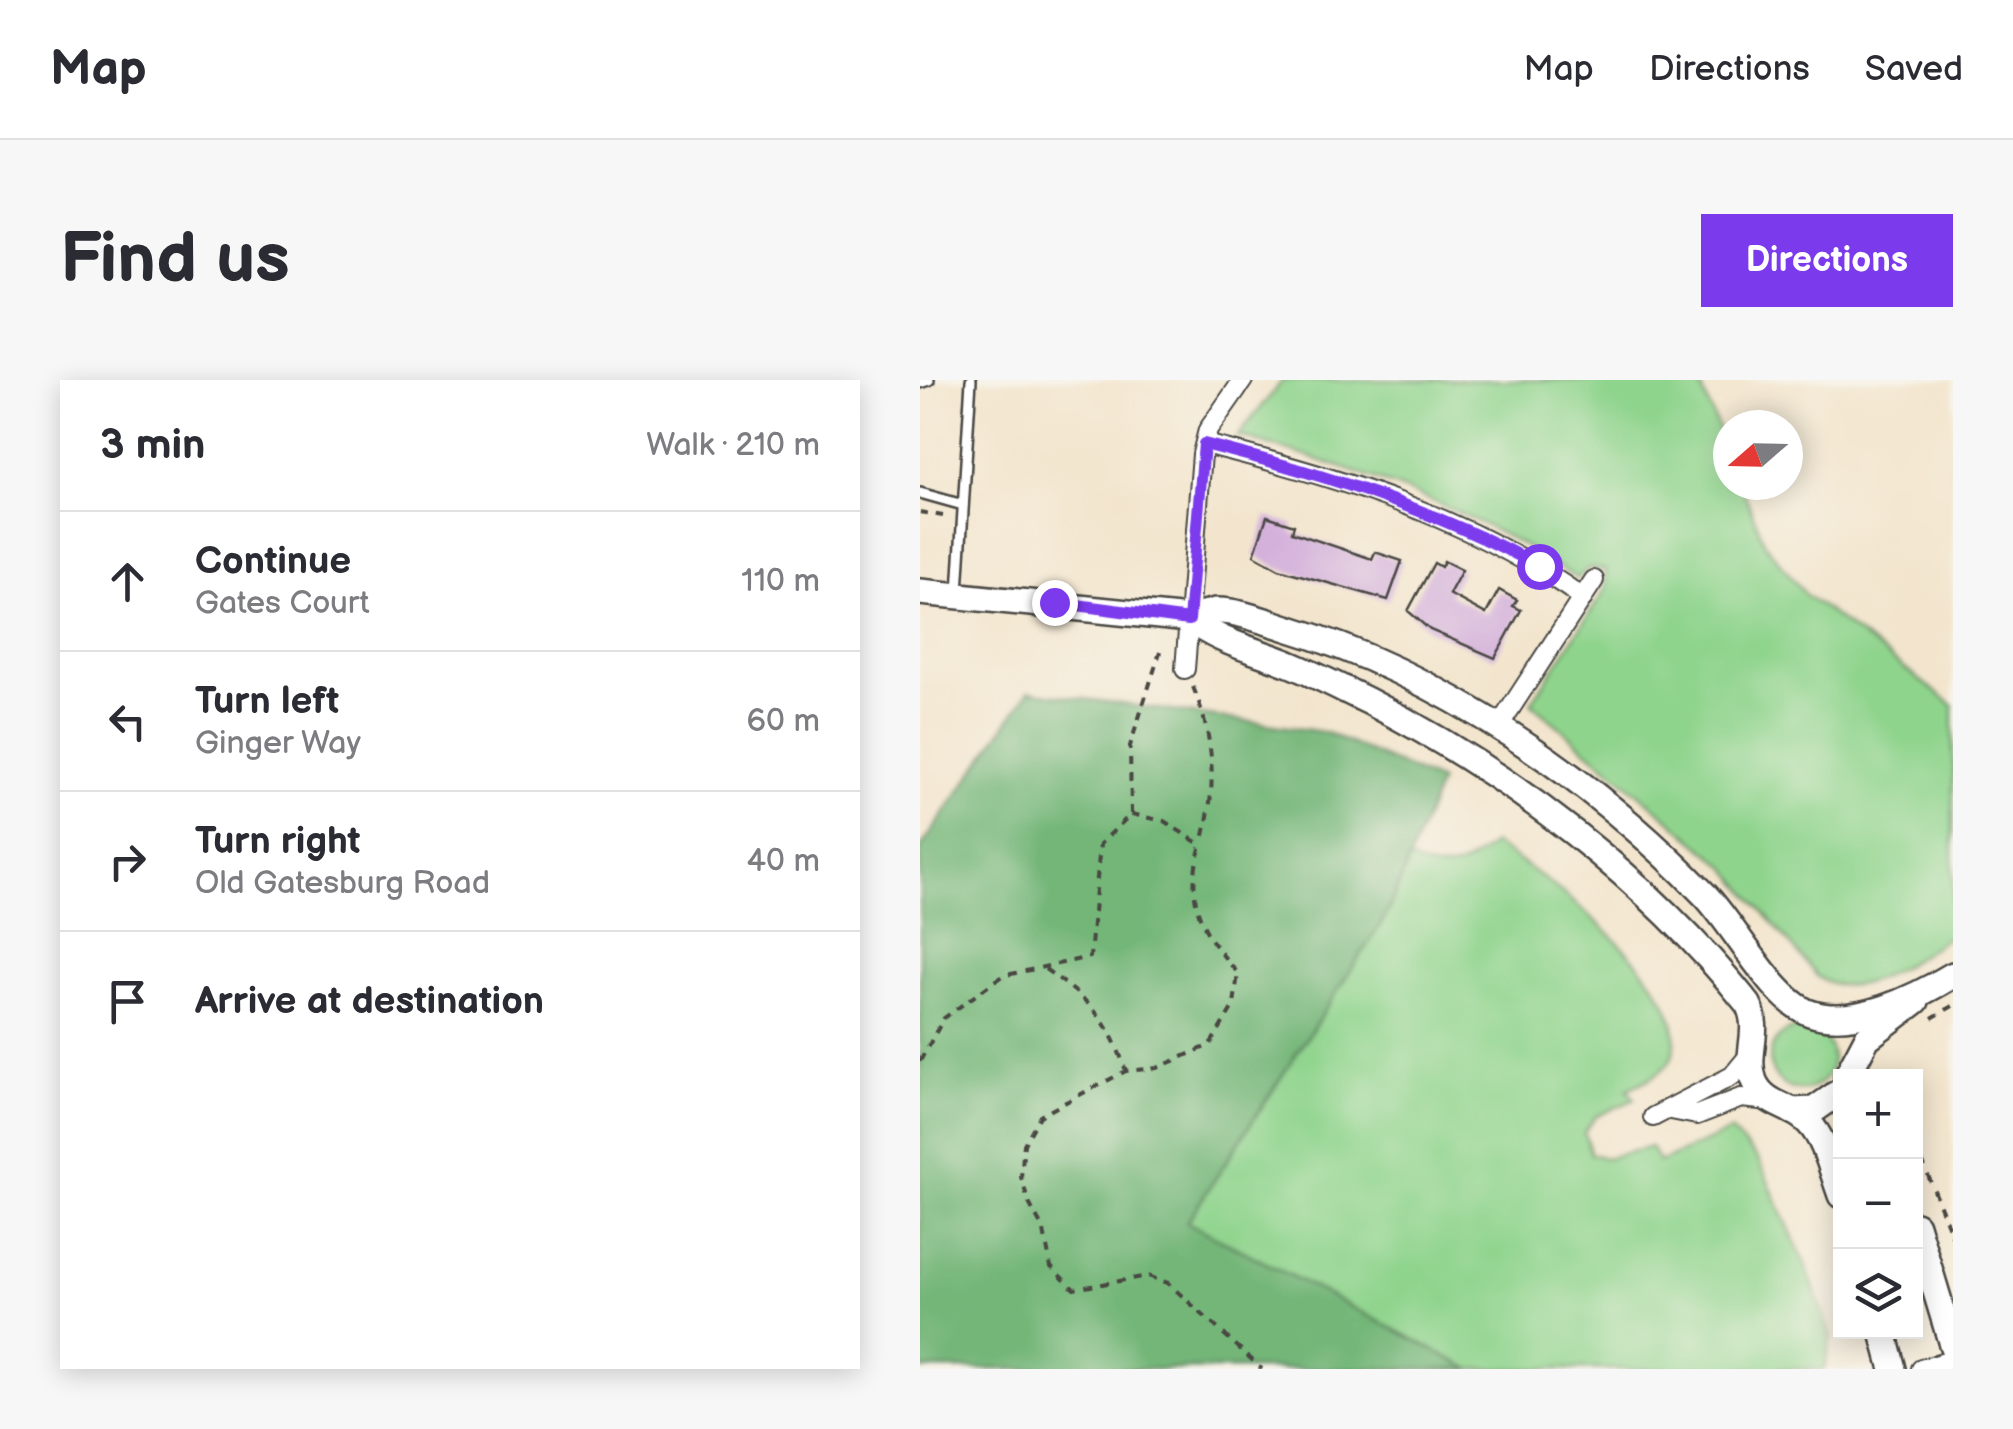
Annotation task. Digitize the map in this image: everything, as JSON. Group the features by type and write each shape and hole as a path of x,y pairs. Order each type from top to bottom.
{"street":[{"path":"1185,669 1204,444 1208,430 1243,380"},
{"path":"1204,444 1322,475 1417,508 1522,557 1583,598"},
{"path":"1497,728 1594,580"},
{"path":"920,592 1189,620 1216,611 1310,635 1396,670 1497,728 1602,804 1662,854 1728,922 1784,998 1813,1013 1843,1036 1845,1069"},
{"path":"1189,620 1215,639 1294,666 1373,704 1549,816 1647,899 1722,972 1753,1014 1754,1080 1816,1132 1833,1177"},
{"path":"1833,1091 1814,1110 1742,1098 1697,1114 1662,1114 1690,1094 1732,1076 1776,1018 1813,1013 1856,1016 1926,990 1953,975"},
{"path":"1850,1069 1866,1038 1926,990"},
{"path":"1923,1248 1953,1348"},
{"path":"1885,1339 1893,1369"},
{"path":"1921,1369 1953,1360"}],"lane":[{"path":"920,383 930,380"},
{"path":"958,596 968,380"},
{"path":"920,493 964,505"}],"path":[{"path":"920,1061 944,1018 1002,976 1090,957 1100,844 1131,814 1130,746 1160,652"},
{"path":"1185,669 1209,726 1213,753 1212,808 1201,845 1196,883 1198,916 1206,937 1238,973 1234,1005 1210,1045 1157,1068 1126,1072 1040,1116 1024,1144 1021,1177 1044,1231 1051,1267 1074,1289 1148,1276 1168,1283 1262,1369"},
{"path":"1131,814 1164,821 1201,845"},
{"path":"1044,968 1089,1001 1113,1033 1126,1072"},
{"path":"1922,1159 1953,1238"}],"green space":[{"path":"1283,380 1698,380 1713,416 1713,500 1747,500 1765,544 1806,595 1953,705 1953,934 1905,965 1869,982 1834,984 1818,977 1726,867 1531,703 1605,590 1606,570 1588,568 1577,579 1497,531 1456,512 1371,477 1238,436"},
{"path":"1029,691 1325,732 1440,782 1386,916 1187,1222 1471,1369 920,1369 920,849"},
{"path":"1493,844 1580,907 1613,937 1642,968 1664,1000 1675,1031 1668,1064 1627,1090 1635,1099 1595,1117 1584,1133 1591,1154 1605,1158 1651,1147 1659,1162 1731,1131 1758,1159 1805,1264 1831,1336 1824,1369 1471,1369 1187,1222 1386,916 1410,859 1434,868 1454,868"},
{"path":"1801,1028 1823,1037 1832,1059 1823,1081 1801,1090 1779,1081 1770,1059 1779,1037"}],"building":[{"path":"1267,516 1294,525 1292,532 1372,559 1375,552 1402,561 1388,600 1279,569 1254,555"},
{"path":"1444,561 1462,570 1449,594 1486,614 1499,590 1517,600 1513,606 1521,610 1495,658 1430,630 1408,611 1434,563 1441,567"}],"route":[{"path":"1054,602 1189,620 1204,444 1322,475 1417,508 1539,566"}]}
